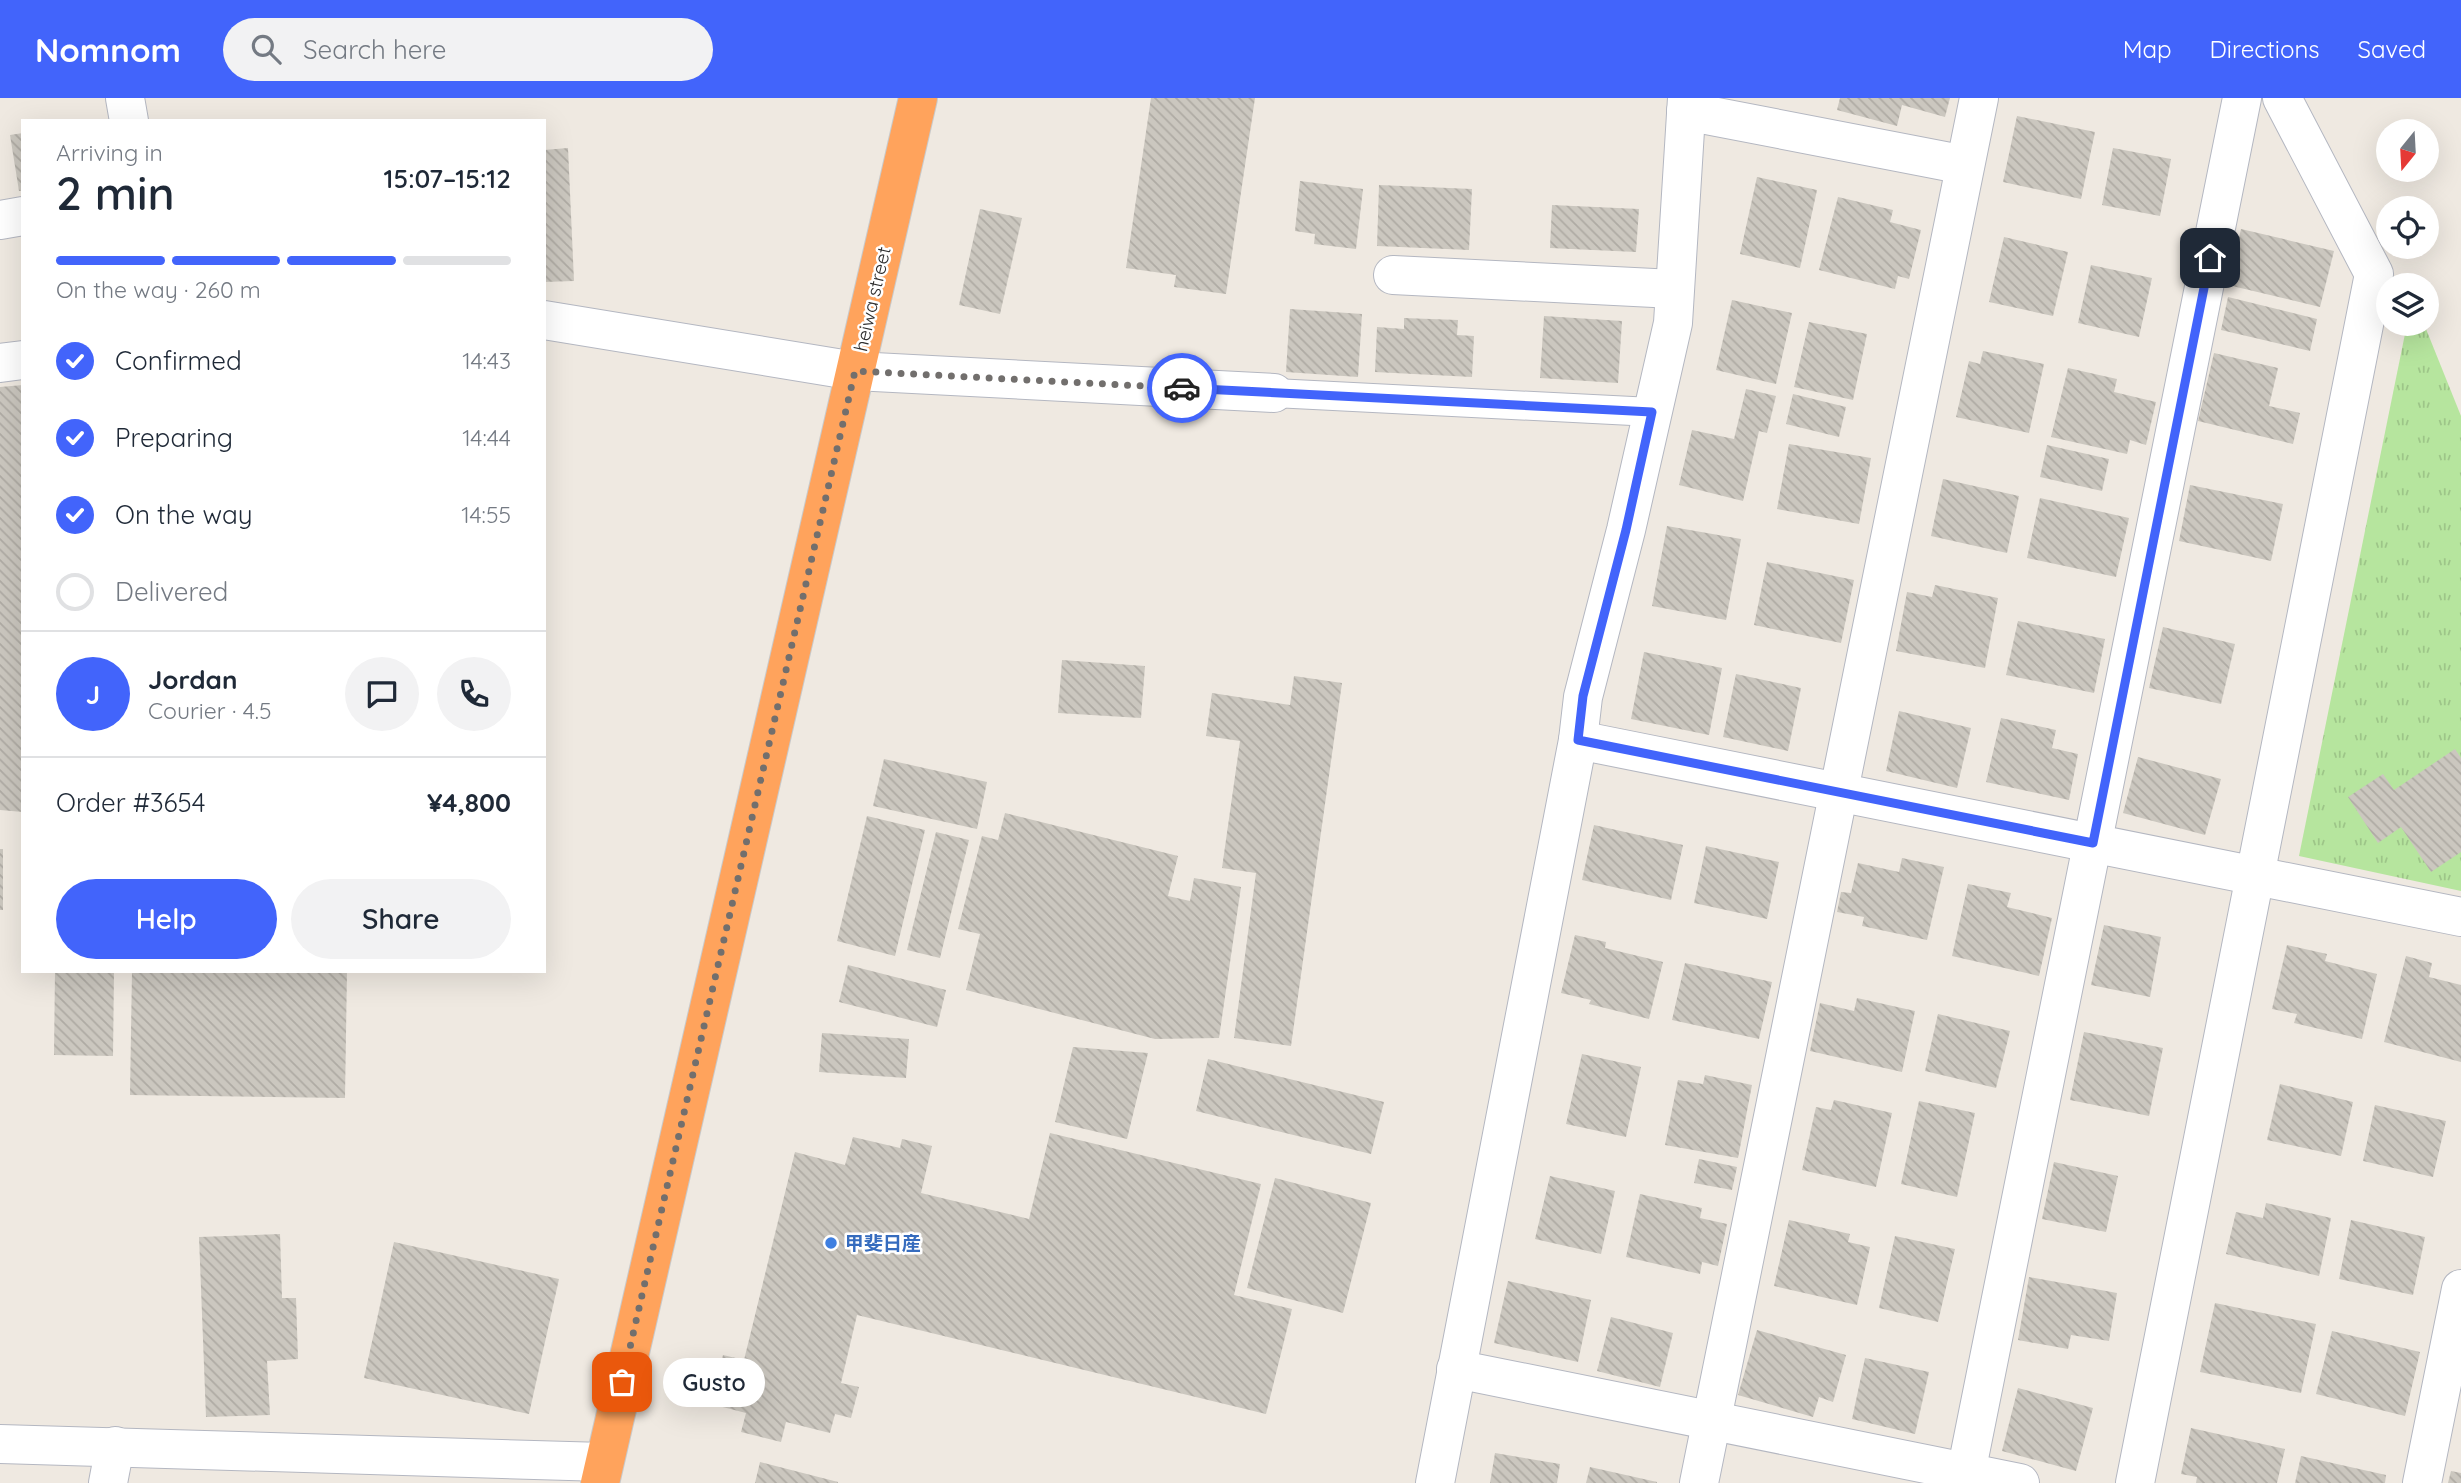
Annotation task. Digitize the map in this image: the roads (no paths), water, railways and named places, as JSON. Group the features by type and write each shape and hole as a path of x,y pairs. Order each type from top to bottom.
{"highway":[{"name":"heiwa street","path":"602,1473 918,98"}],"street":[{"path":"125,98 129,119"},
{"path":"1699,1483 1979,98"},
{"path":"1965,1478 2242,98"},
{"path":"2135,1483 2374,274 2282,98"},
{"path":"1435,1483 1578,740 1583,696 1626,530 1673,324 1687,104 1965,165"},
{"path":"0,220 21,216"},
{"path":"1393,275 1674,289"},
{"path":"546,320 855,371 1274,393"},
{"path":"0,363 21,360"},
{"path":"1578,740 2461,917"},
{"path":"2422,1483 2461,1289"},
{"path":"1456,1369 1712,1421 1965,1478 2020,1483"},
{"path":"0,1444 111,1465 602,1473"}],"lane":[{"path":"1274,393 1652,412"}],"place":[{"name":"甲斐日産","path":"831,1243"},
{"name":"Gusto","path":"622,1382"}]}
